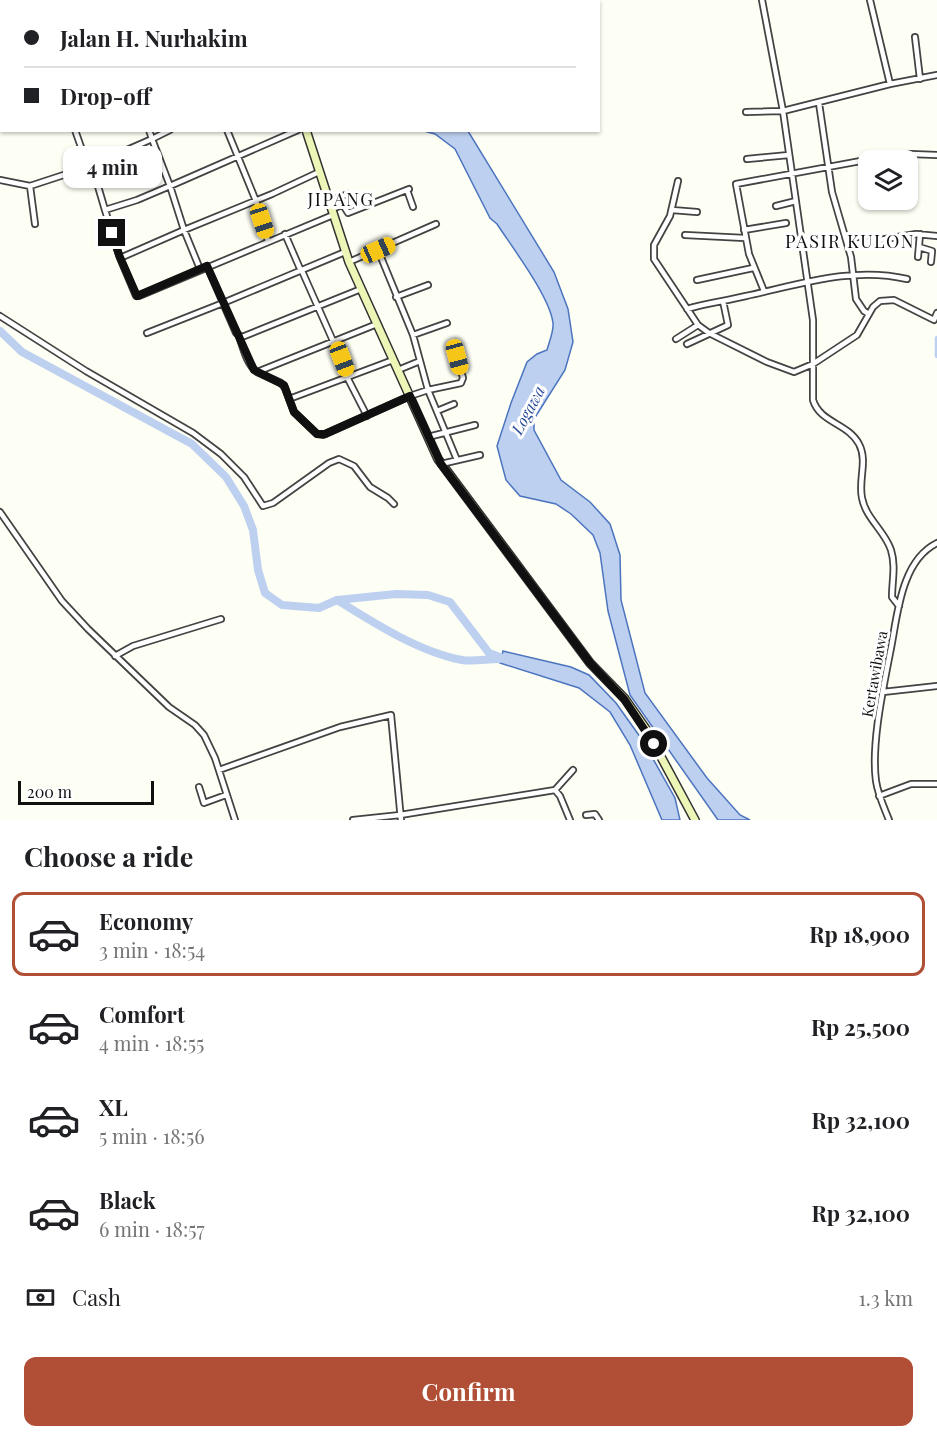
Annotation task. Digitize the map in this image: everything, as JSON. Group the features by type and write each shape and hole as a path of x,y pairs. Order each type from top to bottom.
{"main road":[{"path":"307,132 349,262 441,464 590,663 624,699 646,729 695,820"}],"street":[{"path":"762,0 783,111 808,280 813,320 812,394 818,412 846,429 860,445 864,464 862,501 891,549 894,569 892,597 899,606"},
{"path":"870,0 890,84"},
{"path":"915,37 920,79"},
{"path":"746,112 783,111 890,84 937,75"},
{"path":"819,103 827,167 833,198 848,245 856,299 867,313"},
{"path":"76,132 90,166 120,258 137,296 285,234 331,208 348,194"},
{"path":"150,132 200,269"},
{"path":"0,180 30,186 90,166 166,132"},
{"path":"228,132 256,201 268,241"},
{"path":"105,210 137,200 292,132"},
{"path":"764,291 753,268 745,238 736,184 893,155 918,153 937,155"},
{"path":"747,159 789,155"},
{"path":"120,258 319,172"},
{"path":"678,181 674,210 654,245 653,252 656,263 698,325 713,333 786,370 797,372 857,336 867,313 880,301 889,299 901,303 934,320 937,313"},
{"path":"30,186 35,224"},
{"path":"331,208 343,205 348,213 408,190 413,207"},
{"path":"776,206 796,201"},
{"path":"674,210 698,212"},
{"path":"744,230 786,223"},
{"path":"349,262 435,224"},
{"path":"285,234 367,416"},
{"path":"848,245 920,234 937,236"},
{"path":"918,257 920,234"},
{"path":"685,235 745,238"},
{"path":"919,247 932,251 931,262"},
{"path":"378,250 413,335 428,390 457,460"},
{"path":"147,333 345,252"},
{"path":"207,266 254,370 281,383 294,412 320,435 410,396 458,384 462,381 457,357"},
{"path":"697,280 753,268"},
{"path":"689,309 808,280 883,275 907,279"},
{"path":"396,297 428,285"},
{"path":"239,336 262,330 361,289"},
{"path":"687,344 729,324 723,301"},
{"path":"0,316 193,433 244,477 263,506 273,503 328,463 339,459 354,466 370,487 394,504"},
{"path":"413,335 447,322"},
{"path":"257,372 377,324"},
{"path":"676,339 698,325"},
{"path":"289,399 393,360"},
{"path":"398,370 420,361"},
{"path":"437,411 454,404"},
{"path":"428,437 476,425"},
{"path":"441,464 480,455"},
{"path":"0,512 62,601 169,707 195,725 204,735 219,770 235,820"},
{"name":"Kertawibawa","path":"889,820 879,796 875,768 877,731 883,692 906,581 919,557 937,543"},
{"path":"115,656 133,646 221,619"},
{"path":"883,692 937,686"},
{"path":"219,770 340,727 390,715 401,817"},
{"path":"353,820 401,817 555,790 573,770"},
{"path":"879,796 911,784 937,784"},
{"path":"199,788 204,803 226,795"},
{"path":"555,790 560,795 570,820"},
{"path":"586,815 594,813 599,820"}],"water":[{"name":"Logawa","path":"428,132 469,132 554,272 568,309 573,342 565,370 534,419 534,430 561,480 590,502 610,524 620,555 621,600 645,693 707,778 740,815 750,820 718,820 630,695 608,611 600,553 593,535 571,514 556,504 520,496 506,480 497,446 527,362 547,350 553,323 538,286 497,224 490,218 455,149 435,134"},
{"path":"503,651 571,667 589,675 616,703 643,741 675,798 680,820 662,820 630,745 610,712 579,688 500,663"}],"waterway":[{"path":"0,331 22,352 192,444 226,477 244,506 253,530 258,570 265,593 282,605 319,608 337,600 396,594 428,595 450,602 489,653 511,661"},
{"path":"937,338 937,356"},
{"path":"337,600 413,644 466,661 499,659"}],"district":[{"name":"JIPANG","path":"341,200"},
{"name":"PASIR KULON","path":"850,242"}],"route":[{"path":"112,233 136,296 207,266 254,370 284,385 294,412 317,434 325,434 410,396 441,464 590,663 624,699 654,744"}]}
